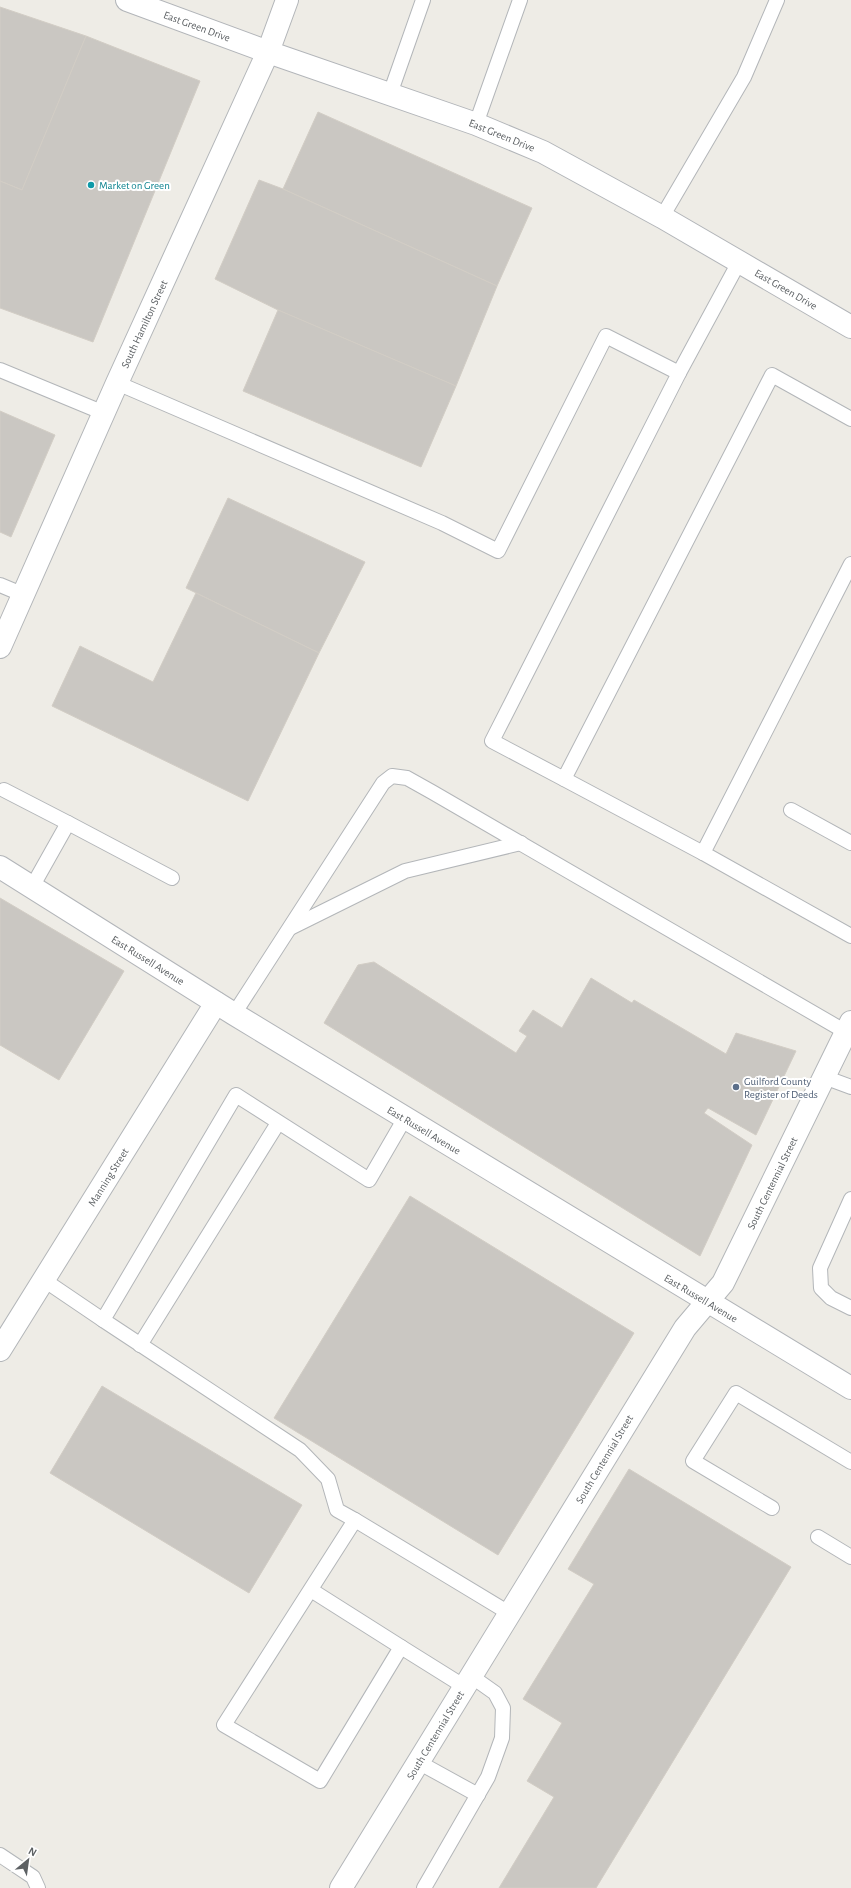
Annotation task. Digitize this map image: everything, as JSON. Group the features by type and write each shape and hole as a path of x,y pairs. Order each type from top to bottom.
{"street":[{"name":"East Green Drive","path":"127,0 268,52 476,124 543,152 662,217 851,327"},
{"name":"South Hamilton Street","path":"0,647 117,383 268,52 287,0"},
{"name":"East Russell Avenue","path":"0,867 225,1009 851,1388"},
{"name":"Manning Street","path":"0,1350 44,1280 225,1009"},
{"name":"South Centennial Street","path":"341,1888 684,1328 723,1282 849,1027"}],"lane":[{"path":"390,94 423,0"},
{"path":"476,124 520,0"},
{"path":"662,217 744,77 777,0"},
{"path":"739,262 679,374 492,740 703,853 851,936"},
{"path":"117,383 442,523 498,551 606,336 679,374"},
{"path":"0,370 104,413"},
{"path":"564,779 772,375 851,419"},
{"path":"703,853 851,564"},
{"path":"0,585 24,594"},
{"path":"225,1009 289,928 383,783 392,776 407,778 849,1027"},
{"path":"4,790 172,878"},
{"path":"791,810 851,843"},
{"path":"32,887 68,823"},
{"path":"289,928 405,871 521,843"},
{"path":"824,1077 851,1087"},
{"path":"103,1320 236,1095 369,1180 405,1118"},
{"path":"140,1345 278,1122"},
{"path":"851,1199 820,1268 821,1288 831,1298 851,1308"},
{"path":"44,1280 300,1450 328,1479 337,1510 509,1614"},
{"path":"772,1508 693,1461 736,1393 851,1462"},
{"path":"355,1520 224,1725 320,1781 401,1647"},
{"path":"818,1537 851,1556"},
{"path":"311,1590 401,1647 495,1693 503,1708 502,1738 488,1777 424,1888"},
{"path":"418,1762 478,1795"},
{"path":"0,1855 34,1877 38,1888"}],"building":[{"path":"0,7 86,36 22,190 0,181"},
{"name":"Market on Green","path":"86,36 200,81 93,342 0,308 0,181 22,190"},
{"path":"318,112 532,208 497,286 283,189"},
{"path":"259,180 283,189 497,286 456,386 278,310 215,279"},
{"path":"278,310 456,386 421,467 243,391"},
{"path":"0,411 55,435 11,537 0,532"},
{"path":"228,498 365,562 319,653 186,588"},
{"path":"196,593 319,653 248,801 52,706 80,646 153,682"},
{"path":"0,898 124,971 59,1080 0,1045"},
{"path":"374,962 516,1053 527,1036 519,1031 533,1010 562,1028 591,978 632,1003 634,1000 726,1054 736,1033 796,1051 756,1135 708,1108 704,1113 752,1145 700,1256 324,1023 358,965"},
{"path":"410,1196 634,1333 498,1555 274,1418"},
{"path":"102,1386 302,1505 249,1593 50,1473"},
{"path":"629,1469 791,1567 596,1888 499,1888 554,1797 527,1781 562,1723 523,1699 594,1584 568,1569"}],"place":[{"name":"Market on Green","path":"91,185"},
{"name":"Guilford County Register of Deeds","path":"736,1087"}]}
